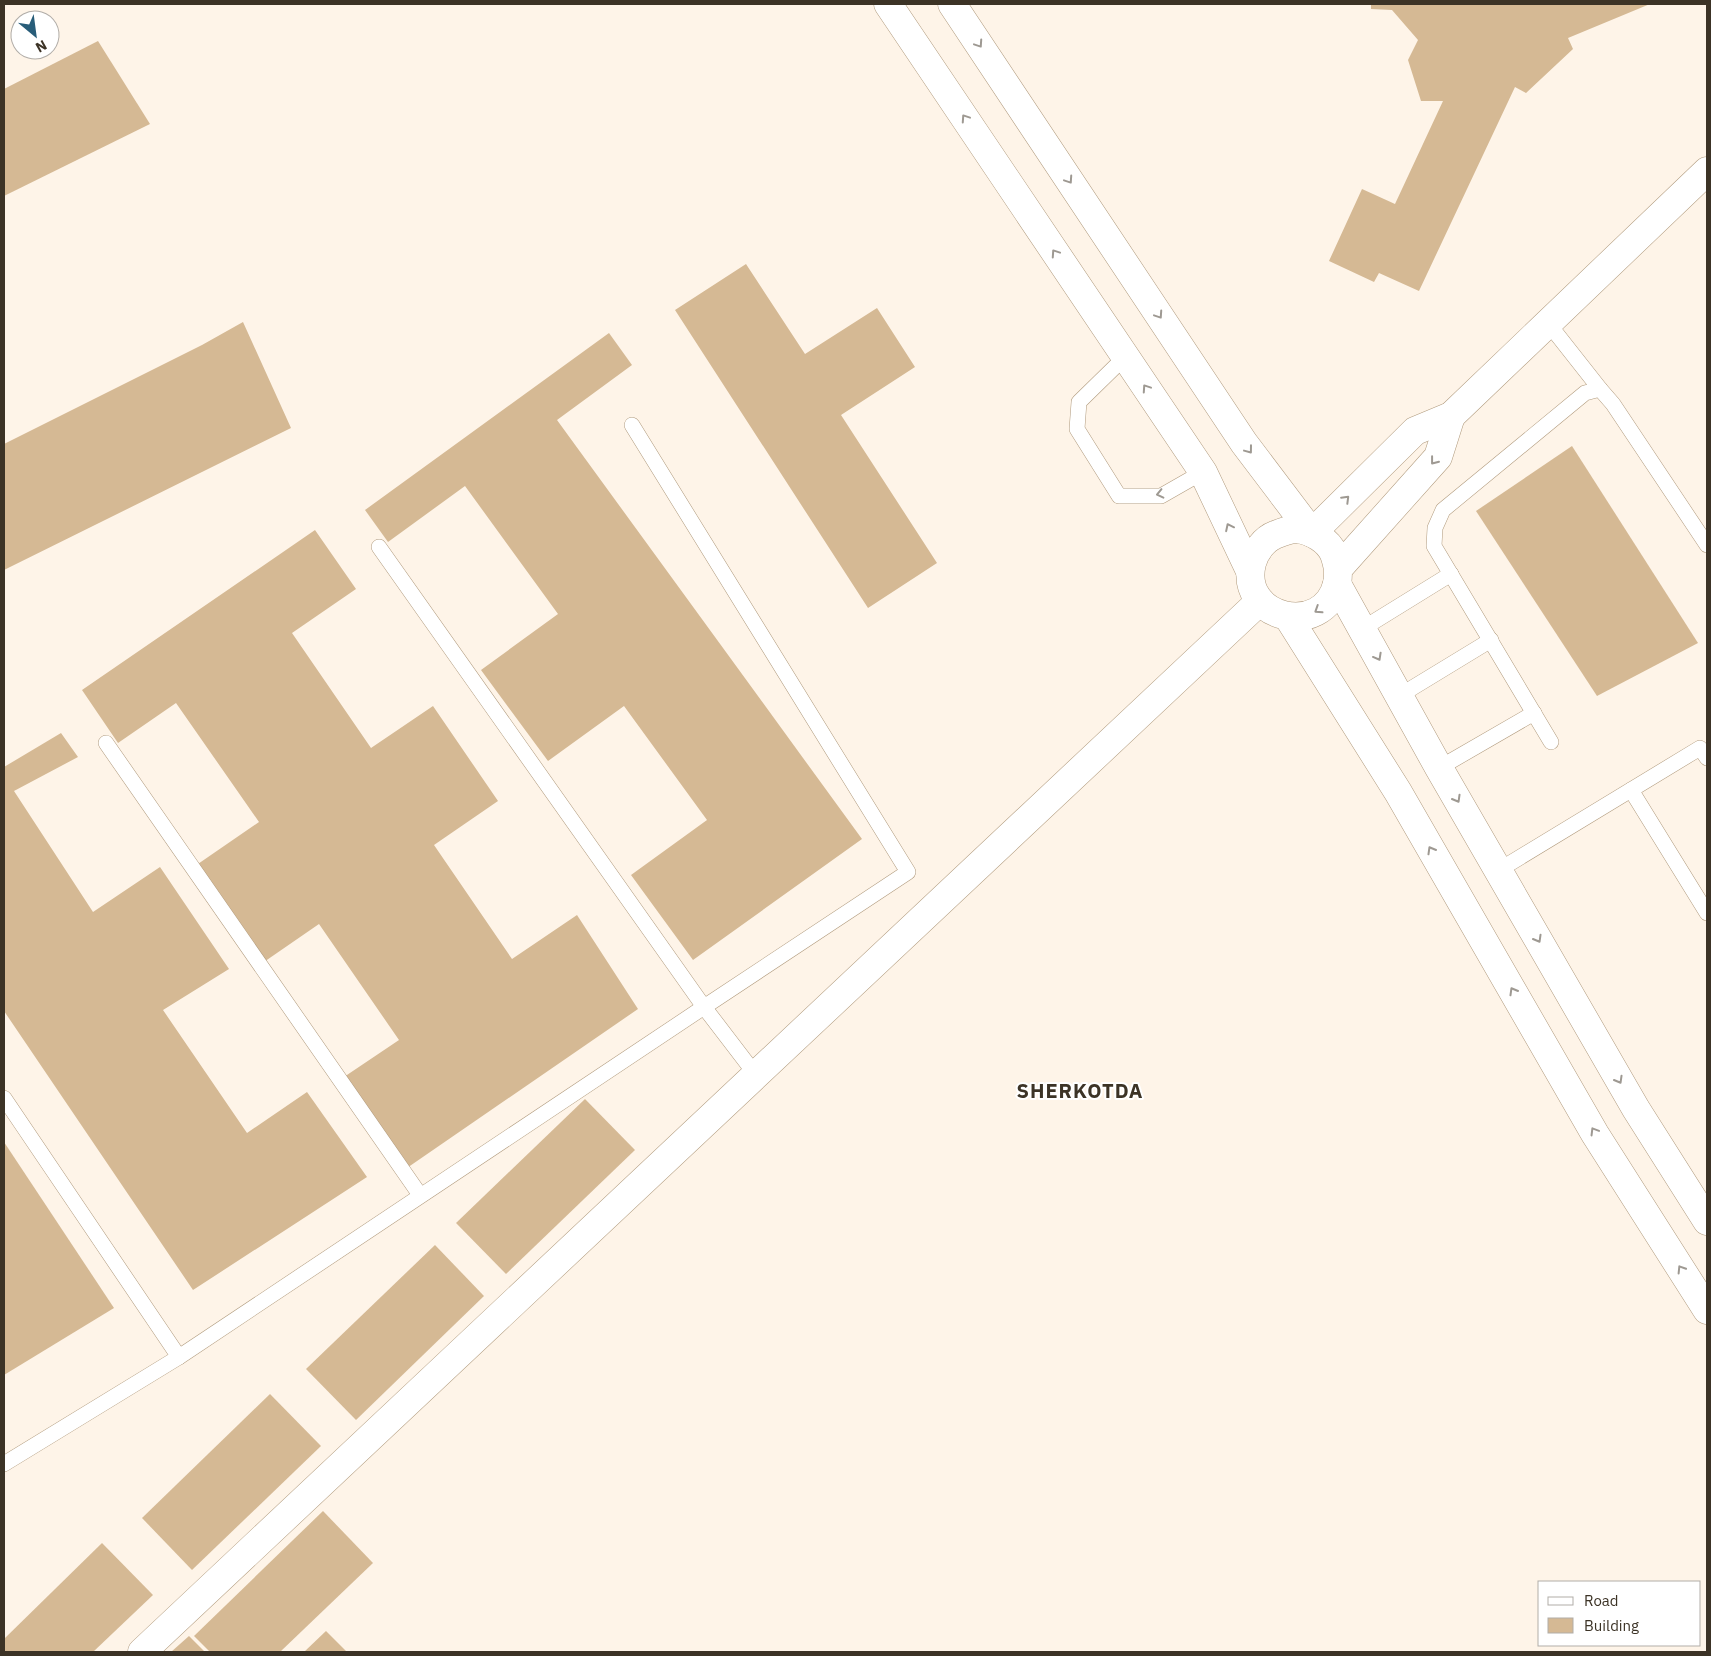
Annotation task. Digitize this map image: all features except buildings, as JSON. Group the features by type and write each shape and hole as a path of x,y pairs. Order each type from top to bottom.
{"main road":[{"path":"888,4 1202,472 1250,571 1252,588 1260,601 1274,612 1288,617 1309,615 1322,608 1331,598 1338,576 1438,457 1451,416"},
{"path":"952,4 1244,443 1312,533"},
{"path":"1312,533 1415,430 1451,416 1707,171"},
{"path":"1250,571 1254,556 1259,547 1271,536 1285,531 1297,529 1312,533 1324,540 1333,552 1338,576 1362,629 1439,768 1636,1109 1707,1221"},
{"path":"142,1652 1260,601"},
{"path":"1288,617 1398,792 1595,1134 1707,1310"}],"lane":[{"path":"1548,323 1613,404 1707,545"},
{"path":"1125,357 1079,402 1077,429 1119,496 1161,496 1202,472"},
{"path":"1552,742 1434,546 1435,528 1443,510 1585,393 1600,389"},
{"path":"4,1464 179,1356 908,872 632,425"},
{"path":"379,547 704,1007 756,1075"},
{"path":"1362,629 1451,574"},
{"path":"1400,696 1490,640"},
{"path":"1439,768 1534,713"},
{"path":"106,743 420,1195"},
{"path":"1499,870 1700,748 1707,758"},
{"path":"1631,790 1707,913"},
{"path":"4,1098 179,1356"}],"district":[{"name":"SHERKOTDA","path":"1080,1090"}]}
